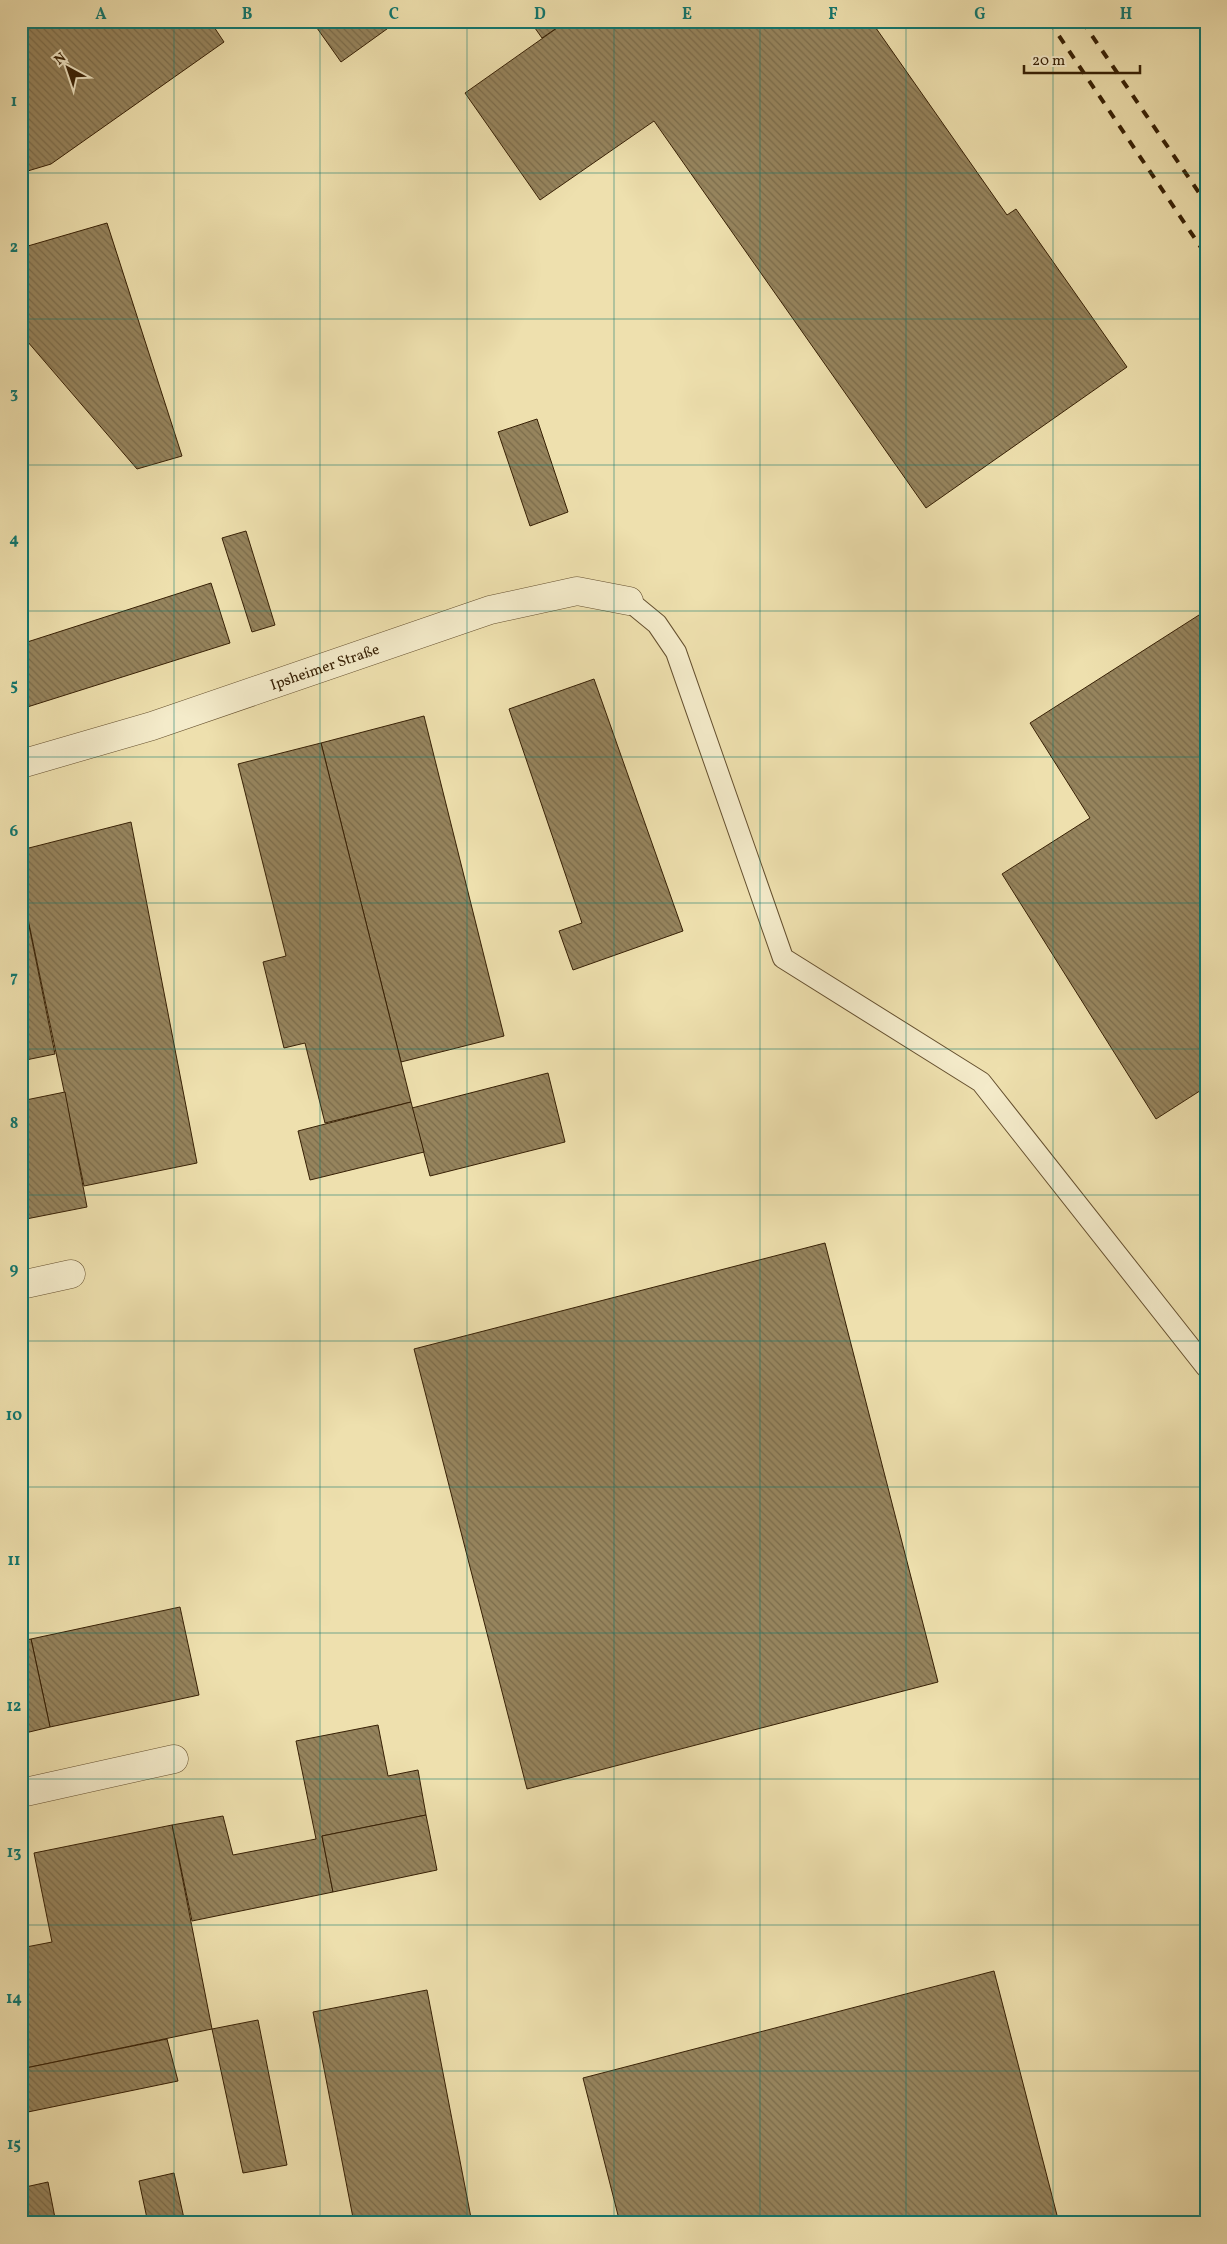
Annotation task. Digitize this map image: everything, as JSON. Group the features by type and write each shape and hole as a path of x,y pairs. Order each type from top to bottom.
{"street":[{"name":"Ipsheimer Straße","path":"21,764 152,726 490,610 576,591 629,601"},
{"path":"21,1284 71,1274"},
{"path":"21,1793 174,1759"}],"lane":[{"path":"629,601 656,624 676,652 783,958 981,1082 1206,1367"}],"building":[{"path":"21,21 210,21 224,42 51,164 21,173"},
{"path":"312,21 398,21 341,62"},
{"path":"530,21 567,21 542,38"},
{"path":"567,21 871,21 1007,215 1016,209 1127,367 926,508 654,121 540,200 465,93"},
{"path":"107,223 182,456 137,469 21,334 21,248"},
{"path":"537,419 568,512 530,526 498,432"},
{"path":"246,531 275,625 252,632 222,538"},
{"path":"211,583 230,643 21,709 21,644"},
{"path":"1199,615 1206,626 1206,1087 1156,1119 1002,874 1090,818 1030,723"},
{"path":"594,679 683,931 573,970 559,931 582,923 509,709"},
{"path":"424,716 504,1036 401,1062 321,743"},
{"path":"321,743 411,1102 325,1123 305,1043 284,1048 263,962 286,956 238,764"},
{"path":"131,822 197,1163 84,1186 21,886 21,850"},
{"path":"26,911 55,1054 21,1061 21,912"},
{"path":"548,1073 565,1142 430,1176 412,1108"},
{"path":"65,1092 87,1207 21,1220 21,1101"},
{"path":"411,1102 424,1152 310,1180 298,1131"},
{"path":"825,1243 938,1682 527,1789 414,1349"},
{"path":"180,1607 199,1695 50,1727 31,1639"},
{"path":"31,1639 50,1727 21,1734 21,1641"},
{"path":"378,1725 388,1776 418,1770 426,1815 322,1836 333,1892 192,1921 172,1825 223,1816 233,1855 316,1839 296,1741"},
{"path":"426,1815 437,1870 333,1892 322,1836"},
{"path":"172,1825 212,2029 21,2069 21,1948 52,1942 34,1853"},
{"path":"994,1971 1059,2223 620,2223 583,2078"},
{"path":"427,1990 472,2223 354,2223 313,2012"},
{"path":"258,2020 287,2165 243,2173 212,2029"},
{"path":"167,2039 178,2081 23,2113 21,2069"},
{"path":"174,2173 185,2223 148,2223 139,2181"},
{"path":"48,2182 56,2223 21,2223 21,2188"}],"railway":[{"path":"1049,21 1206,255"},
{"path":"1082,21 1206,203"}]}
